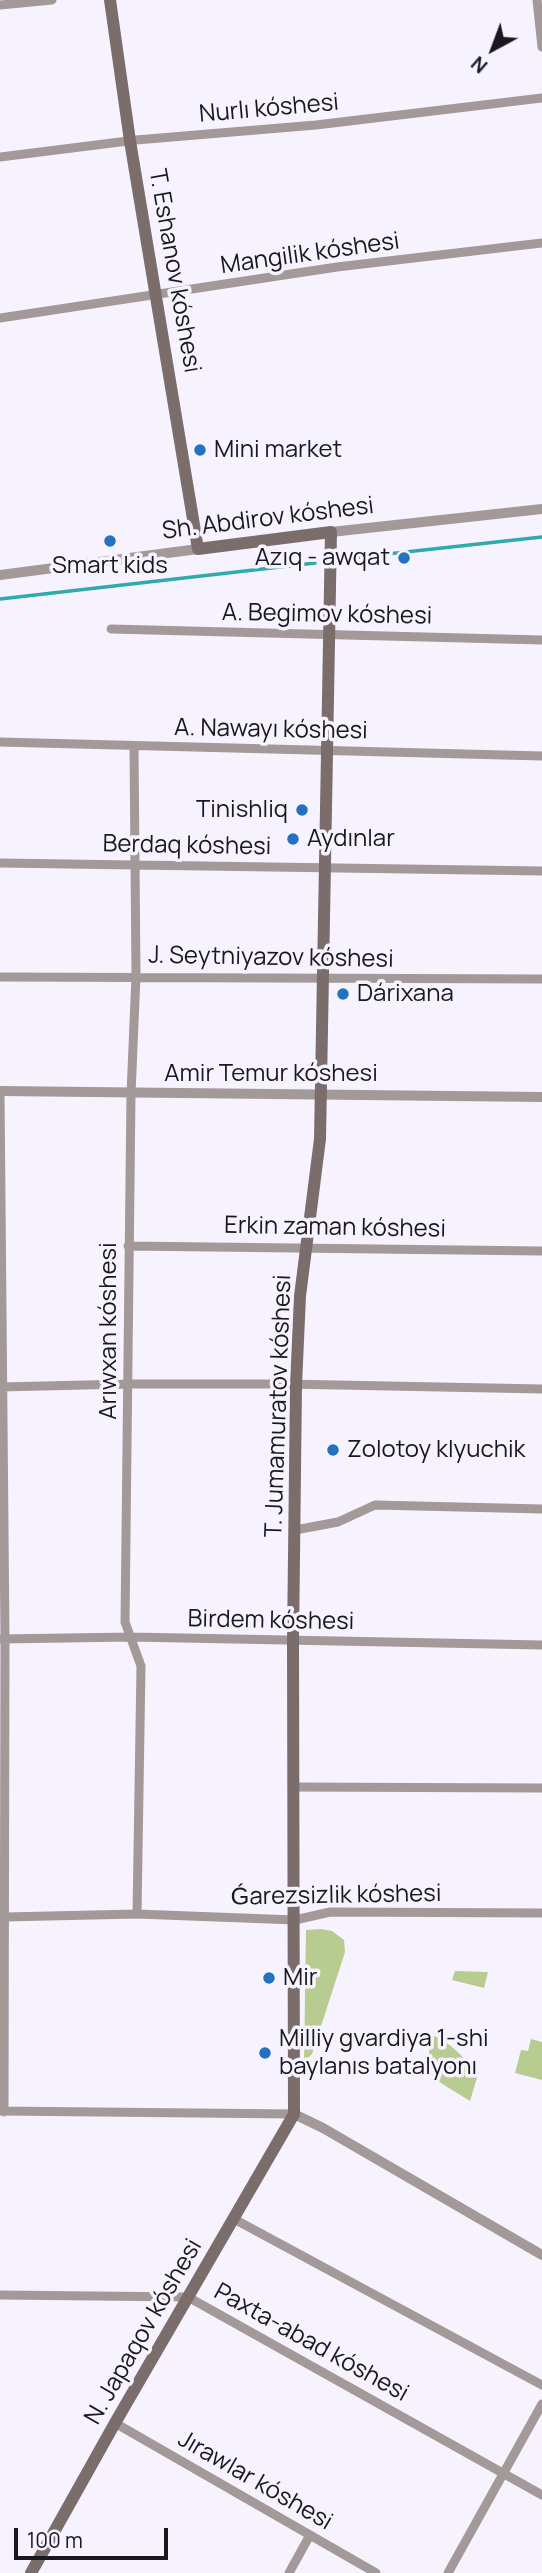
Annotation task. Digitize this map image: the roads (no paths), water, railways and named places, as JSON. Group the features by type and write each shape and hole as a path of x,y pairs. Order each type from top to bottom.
{"main road":[{"name":"T. Eshanov kóshesi","path":"110,0 130,141 198,549"},
{"name":"Sh. Abdirov kóshesi","path":"198,549 331,532"},
{"name":"T. Jumamuratov kóshesi","path":"294,2114 293,1642 296,1385 300,1296 320,1139 331,532"},
{"name":"N. Japaqov kóshesi","path":"31,2573 294,2114"}],"street":[{"path":"0,5 52,0"},
{"path":"537,0 542,47"},
{"name":"Nurlı kóshesi","path":"0,157 130,141 316,125 542,98"},
{"name":"Mangilik kóshesi","path":"0,318 337,267 542,243"},
{"name":"Sh. Abdirov kóshesi","path":"331,532 542,509"},
{"name":"Sh. Abdirov kóshesi","path":"0,575 198,549"},
{"name":"A. Begimov kóshesi","path":"111,629 542,640"},
{"name":"A. Nawayı kóshesi","path":"0,742 542,756"},
{"name":"Arıwxan kóshesi","path":"134,746 136,976 128,1246 125,1622 141,1666 137,1914"},
{"name":"Berdaq kóshesi","path":"0,863 542,871"},
{"name":"J. Seytniyazov kóshesi","path":"0,977 542,979"},
{"path":"0,1091 5,1917 2,2111 294,2114 323,2128 542,2255"},
{"name":"Amir Temur kóshesi","path":"0,1091 542,1097"},
{"name":"Erkin zaman kóshesi","path":"128,1246 307,1246 542,1251"},
{"path":"1,1387 128,1384 542,1389"},
{"path":"295,1530 338,1522 375,1505 542,1509"},
{"name":"Birdem kóshesi","path":"3,1639 131,1637 542,1645"},
{"path":"293,1787 542,1788"},
{"name":"Ǵarezsizlik kóshesi","path":"5,1917 137,1914 295,1920 330,1912 542,1913"},
{"path":"234,2219 542,2385"},
{"name":"Paxta-abad kóshesi","path":"0,2295 188,2297 542,2495"},
{"path":"448,2573 542,2404"},
{"name":"Jırawlar kóshesi","path":"115,2423 376,2573"},
{"path":"289,2573 310,2535"}],"waterway":[{"path":"342,559 542,537"},
{"path":"0,599 315,563"}],"place":[{"name":"Mini market","path":"200,450"},
{"name":"Smart kids","path":"110,541"},
{"name":"Azıq - awqat","path":"404,558"},
{"name":"Tinishliq","path":"302,810"},
{"name":"Aydınlar","path":"293,839"},
{"name":"Dárixana","path":"343,994"},
{"name":"Zolotoy klyuchik","path":"333,1450"},
{"name":"Mir","path":"269,1978"},
{"name":"Milliy gvardiya 1-shi baylanıs batalyonı","path":"265,2053"}]}
